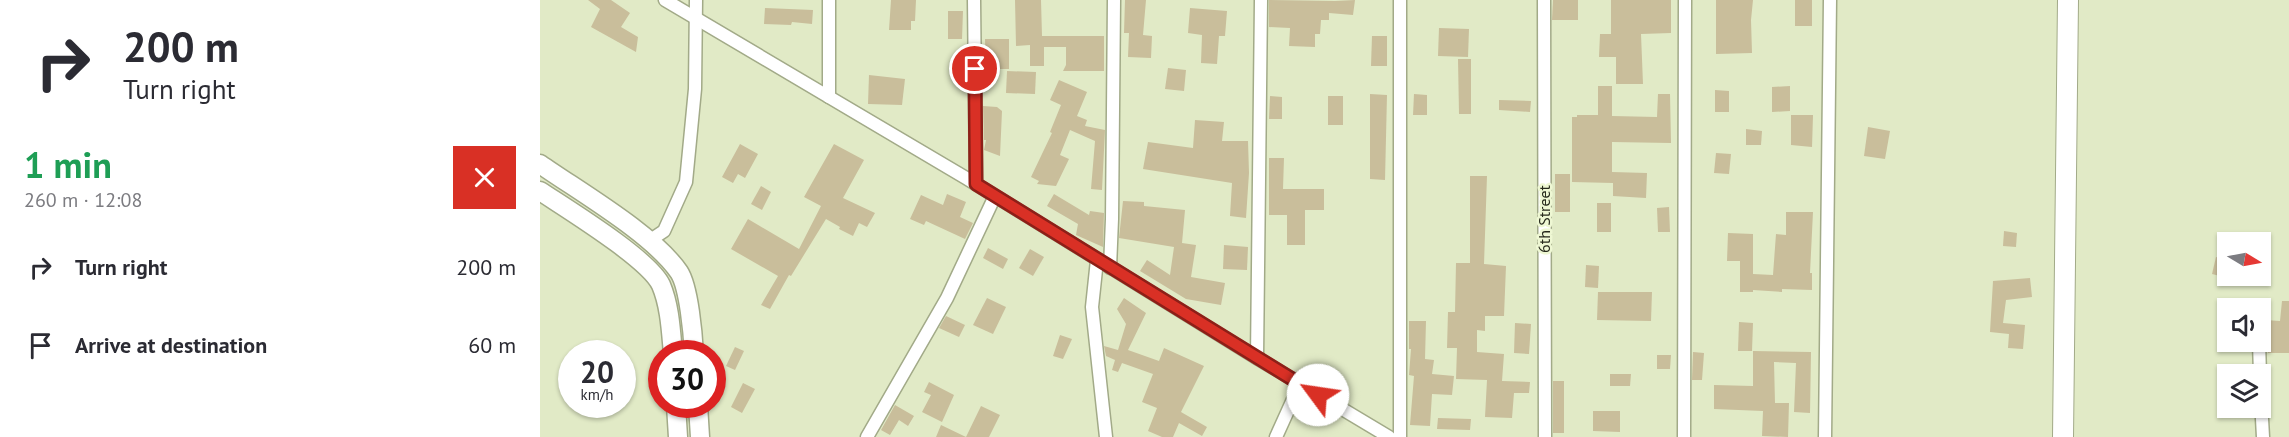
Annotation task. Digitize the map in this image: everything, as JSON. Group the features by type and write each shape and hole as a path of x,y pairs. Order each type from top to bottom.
{"main road":[{"path":"2063,437 2068,0"},
{"path":"540,164 649,241 680,274 692,321 693,340"},
{"path":"540,191 641,262 660,284 672,340"},
{"path":"677,418 678,437"},
{"path":"699,418 700,437"}],"street":[{"path":"665,0 976,184 1389,437"},
{"path":"649,241 664,231 686,182 695,89 696,0"},
{"path":"829,0 829,97"},
{"path":"974,0 976,184"},
{"path":"1110,268 1114,0"},
{"path":"1257,358 1261,0"},
{"path":"1400,0 1400,437"},
{"name":"6th Street","path":"1544,0 1545,437"},
{"path":"1684,437 1685,0"},
{"path":"1825,437 1830,0"},
{"path":"867,437 947,298 995,196"},
{"path":"1097,260 1092,307 1106,437"},
{"path":"1276,437 1300,384"},
{"path":"2262,418 2263,437"}],"building":[{"path":"588,0 611,0 630,13 621,27 638,37 636,52 591,27 600,9"},
{"path":"891,0 916,0 915,21 911,21 911,30 889,30"},
{"path":"1015,0 1041,0 1042,36 1104,36 1104,71 1063,71 1066,65 1066,47 1044,47 1044,66 1030,66 1030,45 1016,46"},
{"path":"1125,0 1146,0 1143,35 1152,36 1151,58 1128,57 1129,33 1124,33"},
{"path":"1269,0 1355,0 1353,15 1329,13 1329,20 1321,20 1320,34 1315,34 1315,47 1289,46 1290,28 1269,27"},
{"path":"1553,0 1578,0 1578,20 1552,20"},
{"path":"1611,0 1671,0 1671,33 1641,34 1643,84 1616,84 1616,57 1599,57 1600,34 1611,34"},
{"path":"1716,0 1753,0 1752,53 1716,54"},
{"path":"1795,0 1812,0 1812,26 1795,26"},
{"path":"765,8 813,10 812,24 792,22 791,25 764,24"},
{"path":"1190,8 1227,11 1225,36 1219,36 1217,64 1201,63 1202,35 1188,33"},
{"path":"948,11 963,11 962,39 948,39"},
{"path":"1439,28 1469,29 1468,57 1438,56"},
{"path":"1372,36 1387,36 1387,66 1371,66"},
{"path":"985,39 1009,39 1009,69 986,69"},
{"path":"1458,59 1471,59 1471,114 1459,114"},
{"path":"1168,68 1186,70 1184,91 1165,89"},
{"path":"1007,71 1036,72 1035,94 1006,93"},
{"path":"869,75 905,79 902,105 868,104"},
{"path":"1059,80 1087,92 1077,116 1087,120 1085,126 1105,130 1102,190 1091,189 1095,141 1070,130 1060,155 1069,159 1056,186 1037,184 1039,181 1031,177 1052,133 1050,132 1061,105 1050,100"},
{"path":"1598,86 1612,86 1612,116 1657,117 1658,94 1670,94 1671,143 1612,142 1612,172 1647,173 1646,198 1613,196 1613,183 1572,182 1572,117 1598,115"},
{"path":"1790,86 1790,111 1772,112 1772,87"},
{"path":"1715,90 1729,91 1729,112 1715,112"},
{"path":"1370,94 1387,95 1385,180 1370,179"},
{"path":"1414,94 1427,95 1427,115 1413,115"},
{"path":"1270,96 1282,97 1282,119 1269,119"},
{"path":"1328,96 1343,96 1343,125 1328,125"},
{"path":"1499,100 1531,101 1530,112 1499,110"},
{"path":"983,106 997,107 1002,111 1000,156 984,150 986,140 984,140"},
{"path":"1791,115 1813,115 1812,147 1791,145"},
{"path":"1195,120 1224,122 1222,141 1248,141 1249,173 1246,218 1230,216 1232,183 1143,169 1148,142 1193,148"},
{"path":"1868,127 1890,131 1885,159 1864,156"},
{"path":"1746,129 1762,131 1761,145 1746,145"},
{"path":"740,144 758,154 745,178 738,174 733,183 722,177"},
{"path":"834,144 864,160 843,198 875,213 867,227 859,223 853,236 826,219 791,276 789,275 770,309 761,305 778,276 731,249 748,219 799,249 821,206 804,197"},
{"path":"1716,153 1731,154 1729,174 1714,173"},
{"path":"1269,158 1284,158 1283,189 1324,189 1324,210 1305,210 1305,245 1287,245 1287,215 1269,215"},
{"path":"1555,174 1570,174 1570,212 1555,212"},
{"path":"1470,176 1487,176 1484,264 1506,266 1504,316 1485,316 1485,331 1477,330 1477,352 1504,354 1502,381 1530,382 1529,393 1514,393 1512,418 1485,417 1487,380 1456,379 1457,348 1447,348 1448,312 1455,312 1456,263 1470,263"},
{"path":"761,186 771,192 762,210 751,204"},
{"path":"947,194 966,202 960,217 973,223 965,239 926,221 924,225 910,219 921,195 943,205"},
{"path":"1054,194 1089,215 1090,211 1104,213 1103,247 1076,235 1078,224 1047,206"},
{"path":"1123,201 1144,202 1144,206 1185,210 1182,243 1196,245 1191,277 1225,283 1221,305 1186,299 1140,271 1147,260 1170,275 1174,247 1119,238"},
{"path":"1597,203 1611,203 1611,232 1597,232"},
{"path":"1669,207 1670,232 1658,232 1657,208"},
{"path":"1786,212 1813,212 1810,273 1812,273 1812,290 1782,289 1782,292 1753,290 1753,292 1740,292 1740,261 1727,261 1728,233 1753,234 1753,274 1773,275 1776,234 1786,235"},
{"path":"2004,231 2017,233 2016,247 2003,246"},
{"path":"1224,245 1248,247 1247,270 1223,269"},
{"path":"988,248 1008,259 1003,269 983,258"},
{"path":"1030,249 1044,257 1033,276 1019,268"},
{"path":"2216,257 2217,257 2217,275 2212,274"},
{"path":"1586,265 1599,266 1598,288 1585,287"},
{"path":"2030,278 2032,297 2006,300 2003,323 2025,325 2023,349 2008,348 2009,334 1990,332 1993,281"},
{"path":"1598,292 1652,292 1651,321 1597,320"},
{"path":"987,298 1006,307 993,334 973,325"},
{"path":"1124,298 1146,313 1128,350 1159,361 1164,348 1204,366 1181,412 1207,427 1202,436 1179,423 1173,437 1162,437 1148,431 1157,408 1142,402 1153,374 1122,363 1118,372 1112,370 1115,360 1106,356 1104,346 1118,350 1126,324 1117,309"},
{"path":"2282,301 2289,301 2289,353 2268,353 2271,352 2271,320 2280,321"},
{"path":"946,316 965,325 959,337 939,328"},
{"path":"1409,321 1426,321 1425,359 1434,360 1432,374 1454,376 1452,395 1432,394 1430,426 1410,425 1414,376 1409,375 1411,349 1409,349"},
{"path":"1739,322 1753,323 1752,351 1738,351"},
{"path":"1515,323 1531,324 1529,354 1514,353"},
{"path":"1060,335 1072,339 1063,359 1053,356"},
{"path":"735,347 744,351 735,370 726,366"},
{"path":"1753,351 1811,352 1810,413 1794,412 1796,363 1774,362 1775,403 1789,403 1788,437 1762,436 1763,411 1714,409 1714,385 1753,386"},
{"path":"1693,352 1704,353 1702,380 1692,380"},
{"path":"1657,355 1671,355 1670,369 1657,369"},
{"path":"1610,374 1631,374 1630,386 1610,386"},
{"path":"1553,381 1564,381 1564,433 1553,433"},
{"path":"929,382 954,395 942,422 922,412 931,395 924,392"},
{"path":"743,383 755,389 742,413 731,407"},
{"path":"895,405 914,416 908,426 899,420 890,435 881,430"},
{"path":"981,406 1000,415 989,437 966,437"},
{"path":"1593,411 1620,411 1620,432 1593,431"},
{"path":"1438,418 1471,419 1470,430 1437,429"},
{"path":"941,425 966,437 936,437"}],"route":[{"path":"975,69 976,184 1318,395"}]}
